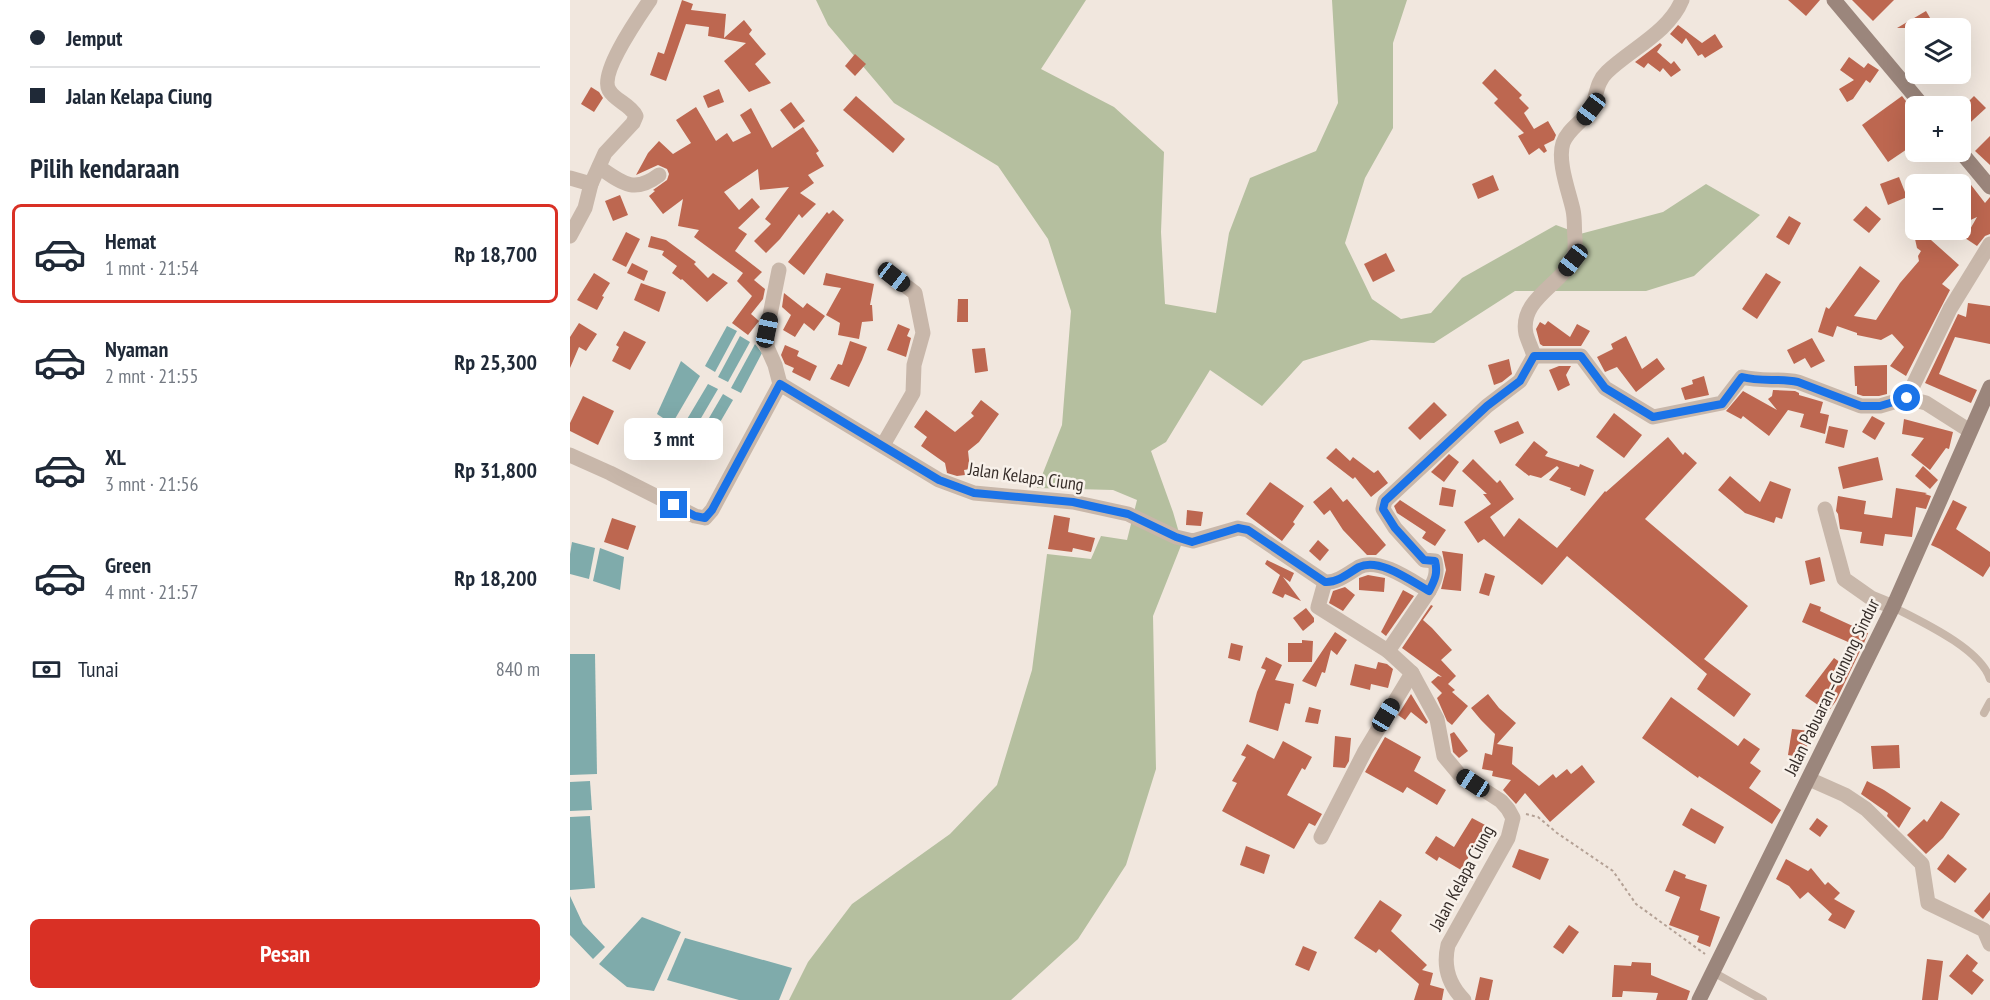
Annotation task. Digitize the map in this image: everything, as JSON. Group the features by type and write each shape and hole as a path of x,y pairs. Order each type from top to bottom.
{"street":[{"path":"570,236 585,208 591,184 605,153 633,123 636,116 633,110 609,91 607,84 620,47 650,0"},
{"path":"1388,651 1429,591 1436,579 1437,570 1435,561 1424,560 1395,528 1383,509 1385,501 1487,406 1520,381 1534,356 1526,333 1528,312 1533,302 1557,280 1573,260 1576,251 1574,213 1562,159 1561,147 1565,136 1583,120 1591,109 1597,87 1605,73 1663,26 1682,0"},
{"path":"1834,0 1915,96"},
{"path":"1969,162 1990,187"},
{"path":"599,167 620,182 640,186 659,175"},
{"path":"570,178 591,184"},
{"path":"1907,398 1950,309 1990,244"},
{"path":"570,455 695,516 705,518 712,510 780,384 767,347 767,330 779,270"},
{"path":"883,445 913,393 914,365 923,333 915,293 894,277"},
{"path":"1534,356 1581,356 1605,388 1653,417 1722,404 1742,377 1756,381 1787,379 1861,406 1880,406 1907,398 1926,403 1970,431"},
{"name":"Jalan Kelapa Ciung","path":"780,384 939,480 974,493 1073,502 1128,514 1176,537 1192,542 1238,528 1248,530 1325,582 1318,607 1388,651 1412,673 1437,719 1444,756 1459,774 1501,801 1513,818 1508,838 1448,945 1445,958 1450,981 1455,991 1464,1000"},
{"name":"Jalan Pabuaran–Gunung Sindur","path":"1699,1000 1893,608 1990,387"},
{"path":"1825,509 1844,579 1871,598 1893,608"},
{"path":"1325,582 1332,582 1363,565 1373,565 1384,566 1429,591"},
{"path":"1321,837 1365,751 1412,673"},
{"path":"1809,779 1845,795 1866,809 1922,864 1928,903 1984,930 1990,944"}],"lane":[{"path":"1893,608 1942,633 1965,648 1988,672 1990,678"},
{"path":"1984,712 1990,702"},
{"path":"1715,967 1763,1000"}],"path":[{"path":"1508,809 1538,817 1557,833 1613,870 1636,904 1715,967"}],"green space":[{"path":"816,0 1086,0 1041,69 1114,107 1164,152 1161,232 1165,304 1216,313 1229,233 1250,178 1316,151 1338,103 1332,0 1407,0 1393,43 1393,128 1365,178 1345,243 1372,299 1401,319 1431,313 1462,278 1556,225 1580,234 1663,212 1706,184 1760,215 1694,276 1646,291 1515,291 1434,343 1371,340 1303,361 1262,406 1210,370 1166,442 1151,451 1182,543 1153,616 1156,769 1126,865 1078,939 1011,1000 789,1000 808,962 852,904 950,834 997,785 1032,670 1047,554 1091,559 1101,536 1127,540 1137,500 1113,490 1037,488 1062,425 1071,311 1048,239 998,166 894,103 828,25"}],"water":[{"path":"727,326 737,331 715,372 705,366"},
{"path":"740,336 750,342 728,382 718,377"},
{"path":"755,344 762,353 741,393 731,388"},
{"path":"681,361 700,376 672,424 657,414"},
{"path":"708,384 718,389 690,437 680,431"},
{"path":"723,394 733,400 705,448 695,442"},
{"path":"572,542 595,548 589,579 570,574"},
{"path":"600,548 624,557 620,590 593,581"},
{"path":"570,654 595,654 597,774 570,775"},
{"path":"590,781 592,810 570,811 570,782"},
{"path":"590,816 595,888 570,890 570,817"},
{"path":"570,896 583,924 605,947 593,959 570,935"},
{"path":"642,917 681,932 654,991 627,987 599,964"},
{"path":"685,938 792,968 779,1000 739,1000 667,980"}],"building":[{"path":"682,0 693,4 691,10 726,14 724,38 744,20 752,30 749,34 766,54 755,64 771,83 749,92 724,61 746,43 708,36 709,27 686,24 666,81 650,75 658,52 664,54"},
{"path":"1788,0 1820,0 1806,16"},
{"path":"1852,0 1894,0 1873,21"},
{"path":"1926,11 1930,18 1914,18"},
{"path":"1678,25 1702,43 1715,34 1723,47 1705,58 1702,54 1698,56 1686,38 1682,44 1670,34"},
{"path":"1660,43 1662,45 1657,52 1671,64 1674,61 1681,70 1671,77 1663,68 1660,72 1648,63 1644,68 1635,62"},
{"path":"855,54 866,64 855,76 845,66"},
{"path":"1849,57 1864,68 1868,63 1879,70 1870,83 1866,80 1853,99 1847,102 1839,89 1854,80 1840,70"},
{"path":"1495,69 1522,95 1519,98 1529,108 1524,113 1534,129 1548,121 1556,135 1554,140 1544,145 1547,151 1544,153 1539,148 1529,155 1518,136 1524,133 1494,103 1498,99 1482,83"},
{"path":"591,87 603,98 594,112 581,104"},
{"path":"719,89 724,102 708,108 703,96"},
{"path":"856,96 905,139 893,153 843,110"},
{"path":"1902,96 1905,100 1905,150 1888,162 1862,125"},
{"path":"1974,96 1986,108 1971,122 1971,99"},
{"path":"791,102 805,121 794,129 780,110"},
{"path":"696,107 716,141 727,133 733,142 751,133 740,115 751,108 772,148 803,127 819,151 816,153 824,166 808,175 814,183 800,193 816,204 802,218 799,214 766,253 754,241 771,224 765,219 789,187 760,190 758,169 724,192 739,210 752,198 760,207 738,228 747,234 735,251 762,272 754,280 765,289 763,299 751,314 759,321 748,335 732,323 752,296 737,281 743,273 694,237 699,230 678,226 683,199 663,214 649,196 655,191 653,190 667,180 669,174 667,169 658,165 636,175 648,153 659,141 673,154 691,143 676,120"},
{"path":"1990,136 1990,165 1975,151"},
{"path":"1493,175 1499,190 1478,199 1472,184"},
{"path":"1899,177 1905,198 1888,205 1880,184"},
{"path":"1971,185 1985,203 1990,197 1990,234 1985,236 1977,246 1968,240 1971,240 1971,228 1977,217 1971,220"},
{"path":"620,195 628,215 613,221 605,201"},
{"path":"1866,206 1881,219 1869,233 1853,220"},
{"path":"833,210 844,220 804,275 788,262 827,212 829,214"},
{"path":"1789,216 1801,223 1789,245 1776,237"},
{"path":"626,232 640,239 626,267 612,260"},
{"path":"651,236 666,240 696,262 694,264 708,278 713,273 728,283 707,302 672,273 677,266 662,255 664,251 648,247"},
{"path":"1915,240 1931,240 1959,265 1942,284 1950,290 1906,376 1890,366 1904,347 1892,334 1881,340 1857,335 1857,333 1837,326 1833,337 1818,332 1826,307 1829,309 1860,266 1880,281 1854,316 1876,320 1900,283 1919,261 1918,256 1921,251 1917,248"},
{"path":"1386,253 1395,271 1373,282 1364,264"},
{"path":"632,263 648,271 644,281 627,273"},
{"path":"594,273 610,283 597,310 577,300"},
{"path":"826,273 874,284 870,305 872,305 873,321 862,322 859,339 838,335 840,323 826,315 841,288 823,285"},
{"path":"1766,273 1781,282 1757,319 1742,309"},
{"path":"641,283 666,292 659,312 634,300"},
{"path":"784,293 803,308 807,303 825,316 814,331 804,323 795,337 783,330 791,315 782,307"},
{"path":"958,299 968,299 968,322 957,322"},
{"path":"1968,303 1990,306 1990,344 1955,337 1939,374 1977,390 1971,403 1925,383 1958,314 1966,317"},
{"path":"1548,321 1570,337 1577,324 1590,331 1581,346 1543,346 1540,344 1536,329 1540,322 1545,325"},
{"path":"579,323 597,334 586,351 579,347 570,368 570,337"},
{"path":"898,324 910,329 907,336 911,338 906,357 887,350"},
{"path":"624,331 646,342 630,370 612,361 619,347 616,345"},
{"path":"1626,336 1642,369 1657,358 1665,369 1636,392 1617,367 1605,372 1597,357 1613,349 1611,344"},
{"path":"1812,338 1825,361 1811,368 1805,358 1794,364 1787,350"},
{"path":"850,341 867,347 849,387 830,379 838,364 842,365"},
{"path":"785,345 799,351 797,356 817,366 810,381 792,372 794,368 785,364 781,355"},
{"path":"985,348 988,371 975,373 972,349"},
{"path":"1509,359 1512,374 1494,385 1488,365"},
{"path":"1887,365 1887,394 1863,396 1857,394 1854,366"},
{"path":"1559,366 1571,366 1566,375 1570,385 1558,391 1549,370"},
{"path":"1704,376 1709,395 1685,400 1681,388 1693,384 1692,380"},
{"path":"1773,390 1795,391 1799,395 1823,402 1820,413 1829,415 1825,434 1800,427 1804,414 1788,410 1769,436 1743,416 1741,419 1726,411 1743,391 1777,410 1768,399 1772,396"},
{"path":"583,396 614,411 598,445 570,431 570,423"},
{"path":"981,400 999,414 979,442 968,451 970,469 964,470 965,475 957,476 947,473 945,463 921,446 927,437 914,427 926,410 955,432 974,416 971,413"},
{"path":"1434,402 1447,415 1420,440 1408,428"},
{"path":"1614,413 1642,435 1624,458 1596,437"},
{"path":"1872,416 1885,423 1875,440 1862,432"},
{"path":"1904,419 1953,432 1949,449 1946,448 1930,470 1911,455 1924,438 1902,434"},
{"path":"1518,421 1524,433 1500,444 1494,431"},
{"path":"1829,426 1848,430 1844,448 1825,443"},
{"path":"643,428 656,434 645,455 633,449"},
{"path":"1668,437 1683,455 1685,452 1697,463 1645,519 1748,606 1704,659 1751,694 1734,717 1697,689 1707,674 1567,556 1542,585 1484,539 1478,543 1464,522 1491,504 1483,494 1487,494 1462,471 1473,459 1497,483 1500,480 1514,499 1490,517 1504,537 1519,518 1557,548 1605,491"},
{"path":"1534,441 1548,452 1545,456 1579,467 1580,464 1594,470 1585,496 1549,480 1559,468 1557,466 1541,478 1529,476 1515,465"},
{"path":"1336,448 1350,461 1353,457 1374,473 1378,470 1388,483 1371,497 1355,477 1353,479 1326,458"},
{"path":"1449,454 1459,462 1444,482 1431,472"},
{"path":"1878,457 1883,480 1843,489 1838,467"},
{"path":"1923,466 1938,480 1930,489 1915,476"},
{"path":"1730,476 1760,502 1770,481 1791,489 1782,519 1776,517 1774,523 1745,513 1718,490"},
{"path":"1270,482 1304,506 1293,522 1295,524 1282,541 1246,514"},
{"path":"1331,487 1343,502 1347,499 1386,545 1376,555 1367,555 1343,530 1330,510 1324,515 1313,502"},
{"path":"1442,487 1456,490 1453,507 1439,505"},
{"path":"1896,488 1927,493 1925,494 1931,496 1926,509 1916,507 1912,537 1885,534 1883,546 1860,543 1862,532 1840,529 1836,511 1838,496 1866,501 1864,514 1892,518"},
{"path":"1400,500 1446,530 1435,546 1422,538 1426,532 1397,513 1394,506"},
{"path":"1953,500 1967,507 1956,529 1990,552 1990,566 1983,577 1931,545"},
{"path":"1187,510 1203,512 1201,526 1186,525"},
{"path":"1054,515 1070,518 1068,532 1095,538 1091,552 1073,548 1072,552 1048,549"},
{"path":"612,518 636,526 628,550 604,542"},
{"path":"1318,540 1329,550 1320,561 1309,551"},
{"path":"1442,551 1463,554 1461,591 1441,589 1446,570"},
{"path":"1820,557 1825,581 1810,585 1805,561"},
{"path":"1267,560 1294,573 1290,582 1283,577 1301,601 1285,594 1283,598 1272,593 1280,575 1265,564"},
{"path":"1485,573 1495,576 1489,596 1479,593"},
{"path":"1368,575 1385,578 1384,592 1359,590 1359,578"},
{"path":"1345,587 1355,595 1343,611 1329,603 1333,591"},
{"path":"1403,590 1414,596 1386,636 1381,632"},
{"path":"1810,603 1821,607 1820,611 1868,633 1862,648 1802,622"},
{"path":"1431,605 1433,606 1423,620 1452,650 1441,660 1456,676 1448,684 1455,690 1452,692 1468,706 1452,725 1447,721 1437,698 1442,693 1431,682 1438,676 1442,677 1402,648"},
{"path":"1306,608 1314,618 1314,622 1303,631 1293,618"},
{"path":"1335,632 1347,640 1337,655 1331,650 1325,673 1322,672 1316,687 1302,681"},
{"path":"1302,640 1313,641 1312,662 1288,662 1288,643 1302,643"},
{"path":"1231,643 1243,646 1240,661 1228,658"},
{"path":"1852,647 1860,651 1836,701 1828,712 1805,696 1834,658 1844,665"},
{"path":"1266,657 1282,665 1275,680 1294,684 1290,704 1285,703 1278,731 1249,722 1266,670 1261,668"},
{"path":"1378,662 1387,664 1393,669 1388,688 1371,684 1370,690 1350,685 1355,664 1376,669"},
{"path":"1411,694 1428,722 1426,724 1411,712 1405,720 1398,715"},
{"path":"1488,694 1499,708 1516,723 1497,744 1513,747 1512,764 1539,786 1553,774 1556,778 1567,769 1571,774 1582,765 1595,782 1550,822 1525,793 1516,804 1503,790 1511,780 1492,776 1493,771 1482,769 1485,753 1492,755 1495,734 1471,708"},
{"path":"1671,697 1738,746 1744,738 1760,749 1750,763 1761,771 1749,788 1781,810 1772,824 1699,776 1698,778 1642,738"},
{"path":"1309,707 1321,710 1318,724 1305,722"},
{"path":"1792,729 1810,731 1805,758 1788,755"},
{"path":"1454,732 1468,751 1459,758 1453,752 1450,734"},
{"path":"1335,736 1351,738 1349,761 1345,768 1333,767"},
{"path":"1385,737 1421,757 1414,771 1446,790 1437,805 1407,787 1403,793 1365,772"},
{"path":"1283,741 1312,757 1305,770 1302,768 1287,795 1322,814 1315,826 1309,823 1294,849 1222,811 1237,783 1232,781 1246,757 1241,755 1247,744 1274,759"},
{"path":"1899,745 1900,768 1873,769 1871,746"},
{"path":"1867,781 1911,808 1899,828 1887,816 1888,813 1861,794"},
{"path":"1941,801 1960,814 1943,838 1926,854 1907,835 1924,819 1927,822"},
{"path":"1691,808 1724,827 1715,844 1682,825"},
{"path":"1472,818 1487,826 1461,870 1439,857 1437,861 1425,853 1436,836 1454,847"},
{"path":"1817,818 1828,826 1820,837 1809,829"},
{"path":"1246,846 1270,855 1264,874 1240,865"},
{"path":"1519,849 1549,859 1540,880 1512,867"},
{"path":"1948,854 1967,869 1955,883 1937,869"},
{"path":"1786,859 1808,871 1811,868 1825,885 1828,882 1840,893 1834,899 1855,911 1845,929 1828,920 1832,914 1808,892 1800,899 1789,886 1776,879"},
{"path":"1674,870 1686,875 1685,878 1707,885 1700,910 1720,917 1710,947 1697,942 1699,936 1669,925 1680,897 1665,891"},
{"path":"1990,892 1990,910 1983,919 1974,911"},
{"path":"1380,900 1402,915 1391,931 1427,965 1422,970 1433,973 1430,985 1444,989 1442,1000 1414,1000 1419,984 1379,949 1376,953 1354,938"},
{"path":"1569,925 1579,932 1563,954 1553,947"},
{"path":"1303,946 1317,952 1309,971 1295,965"},
{"path":"1967,954 1978,963 1972,971 1984,980 1972,995 1949,976"},
{"path":"1927,959 1943,961 1938,1000 1922,1000"},
{"path":"1632,962 1651,963 1651,975 1690,991 1687,1000 1656,1000 1658,993 1623,991 1622,997 1612,997 1614,965 1631,966"},
{"path":"1480,977 1493,980 1489,1000 1475,1000"}],"route":[{"path":"674,505 695,516 705,518 712,510 780,384 939,480 974,493 1073,502 1128,514 1176,537 1192,542 1238,528 1248,530 1325,582 1332,582 1363,565 1373,565 1384,566 1429,591 1436,579 1435,561 1424,560 1395,528 1383,509 1385,501 1487,406 1520,381 1534,356 1581,356 1605,388 1653,417 1722,404 1742,377 1756,381 1787,379 1861,406 1880,406 1907,398"}]}
